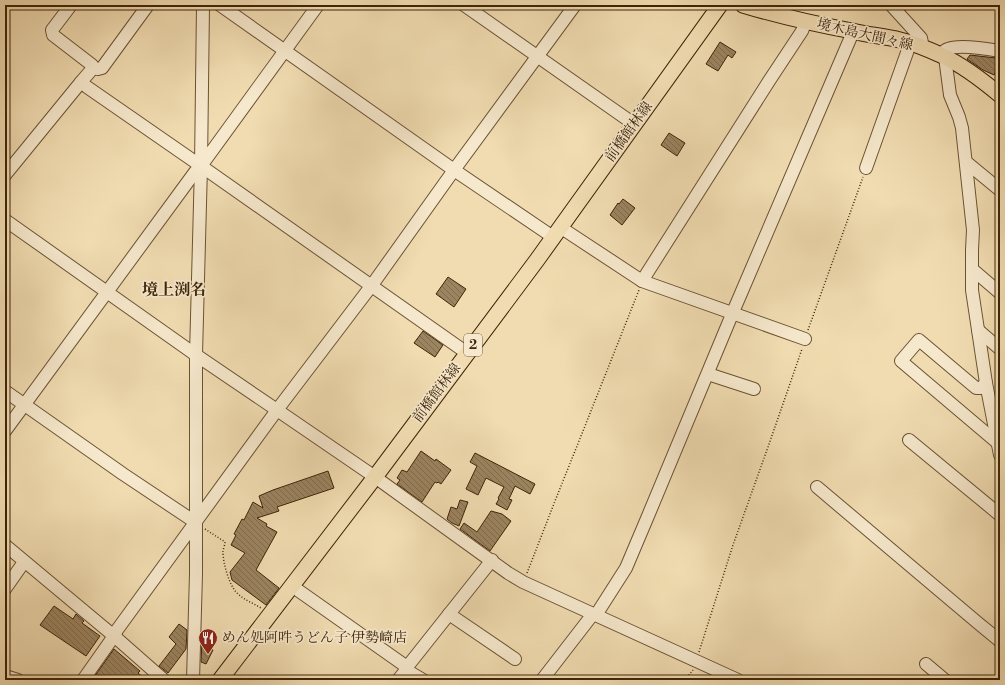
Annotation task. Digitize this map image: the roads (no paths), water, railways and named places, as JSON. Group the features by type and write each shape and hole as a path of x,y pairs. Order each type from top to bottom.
{"main road":[{"name":"前橋館林線","path":"220,680 375,477 556,232 720,5"},
{"name":"境木島大間々線","path":"743,5 772,14 853,32 900,40 943,56 961,65 1000,95"}],"street":[{"path":"71,5 52,30 53,35 92,65 93,68 98,69 102,68 148,5"},
{"path":"193,680 196,574 196,355 204,5"},
{"path":"220,5 454,170 556,232 642,280 805,338"},
{"path":"5,431 318,5"},
{"path":"464,5 634,124"},
{"path":"82,680 195,522 277,410 372,285 575,5"},
{"path":"866,168 921,38 891,5"},
{"path":"642,280 802,31 806,21"},
{"path":"542,680 595,614 626,568 733,312 853,32"},
{"path":"1000,51 973,47 953,47 946,49 943,56 950,95 962,128 973,230 972,290 986,383 999,443 1000,455"},
{"path":"5,175 93,68"},
{"path":"81,82 467,352"},
{"path":"966,162 1000,190"},
{"path":"5,220 196,355 375,477 508,573 523,582 738,680"},
{"path":"972,269 1000,293"},
{"path":"978,330 1000,349"},
{"path":"986,383 981,388 976,388 919,340 900,361 999,443"},
{"path":"708,374 754,389"},
{"path":"5,391 123,474 195,522"},
{"path":"909,440 1000,515"},
{"path":"817,487 1000,641"},
{"path":"5,546 114,636 164,680"},
{"path":"398,680 492,560"},
{"path":"5,589 24,562"},
{"path":"292,586 423,680"},
{"path":"449,614 515,659"},
{"path":"926,664 945,680"},
{"path":"5,676 18,680"}],"place":[{"name":"めん処阿吽うどん子 伊勢崎店","path":"208,655"}],"district":[{"name":"境上渕名","path":"174,290"}]}
